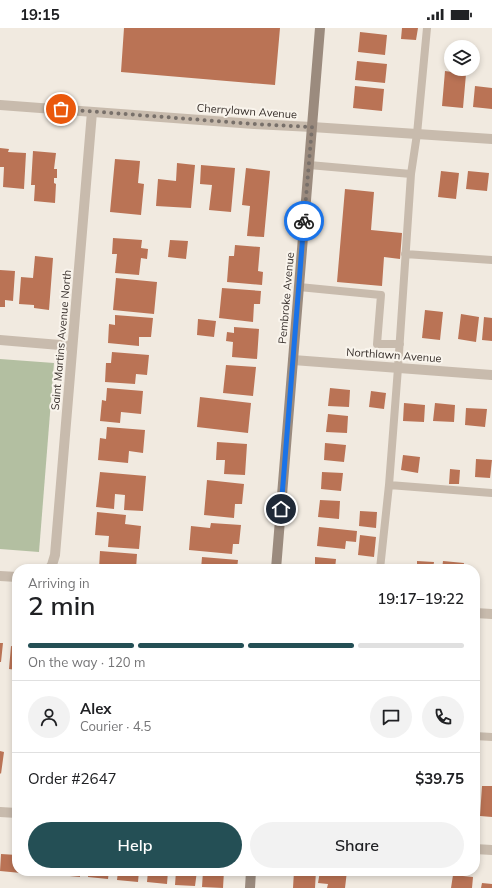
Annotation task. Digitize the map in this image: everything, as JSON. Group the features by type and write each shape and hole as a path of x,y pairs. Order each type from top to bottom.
{"street":[{"name":"Pembroke Avenue","path":"276,564 320,28"},
{"name":"Cherrylawn Avenue","path":"0,105 492,140"},
{"name":"Saint Martins Avenue North","path":"52,564 55,555 92,112"},
{"path":"0,340 72,346"},
{"name":"Northlawn Avenue","path":"293,360 492,375"},
{"path":"0,576 12,577"},
{"path":"480,613 492,614"},
{"path":"0,812 12,813"},
{"path":"480,849 492,850"},
{"path":"250,888 251,876"}],"lane":[{"path":"381,564 389,485 411,174 417,134 427,28"},
{"path":"309,165 411,174"},
{"path":"405,254 492,260"},
{"path":"299,287 381,295 377,344 400,344"},
{"path":"389,485 492,493"},
{"path":"480,736 492,737"}],"green space":[{"path":"0,359 54,363 39,552 0,549"}],"building":[{"path":"124,28 280,28 275,85 121,72"},
{"path":"402,28 418,28 416,40 401,39"},
{"path":"360,32 387,35 385,55 358,52"},
{"path":"357,61 387,64 385,83 355,80"},
{"path":"445,76 466,76 463,108 442,106"},
{"path":"355,86 384,89 382,111 353,108"},
{"path":"475,86 492,88 492,109 473,107"},
{"path":"0,148 9,149 8,152 26,153 24,189 3,187 4,167 0,167"},
{"path":"33,151 56,153 54,169 57,169 57,178 54,178 54,183 56,184 55,203 34,201 35,185 31,185"},
{"path":"115,159 140,161 138,183 144,184 141,215 110,212"},
{"path":"177,163 195,165 191,208 156,206 158,179 176,181"},
{"path":"201,165 235,168 231,212 209,210 212,185 200,184"},
{"path":"246,168 270,171 264,237 247,236 250,206 242,205"},
{"path":"441,171 459,173 456,199 438,197"},
{"path":"468,171 489,173 487,191 466,189"},
{"path":"345,189 374,192 371,230 402,233 400,259 384,257 382,286 337,282"},
{"path":"113,238 142,240 141,248 148,249 147,259 141,258 139,275 115,273 117,254 112,254"},
{"path":"170,240 188,241 186,259 168,257"},
{"path":"235,245 260,247 258,271 263,272 262,285 227,282 229,256 234,256"},
{"path":"35,256 53,258 49,310 34,308 34,305 19,304 21,277 33,278"},
{"path":"0,270 15,271 13,301 5,300 5,307 0,307"},
{"path":"116,278 157,282 154,314 113,310"},
{"path":"222,288 261,291 260,304 254,304 253,322 219,318"},
{"path":"425,310 443,312 440,340 422,338"},
{"path":"461,314 479,317 476,342 458,339"},
{"path":"115,315 153,318 151,337 139,337 139,346 108,343 109,324 115,325"},
{"path":"484,317 492,318 492,341 482,340"},
{"path":"198,319 216,321 214,337 197,335"},
{"path":"234,327 259,329 257,359 232,357 233,342 226,341 227,332 234,333"},
{"path":"112,352 149,355 147,375 136,374 135,384 105,382 106,363 111,363"},
{"path":"226,365 256,367 253,396 223,393"},
{"path":"107,388 143,391 141,414 121,412 120,423 100,421 102,400 106,401"},
{"path":"330,388 350,390 349,407 328,406"},
{"path":"371,391 386,393 384,409 369,407"},
{"path":"200,397 251,403 248,433 197,427"},
{"path":"404,403 425,405 424,422 403,421"},
{"path":"435,403 455,405 454,422 433,421"},
{"path":"466,408 487,409 485,427 465,425"},
{"path":"328,414 348,416 347,433 326,432"},
{"path":"107,427 145,430 143,453 129,451 128,463 98,460 100,438 106,439"},
{"path":"217,442 247,444 245,475 224,474 225,460 216,460"},
{"path":"325,443 346,445 344,462 324,460"},
{"path":"403,455 420,457 418,473 401,470"},
{"path":"476,459 492,460 490,478 475,477"},
{"path":"450,469 460,470 459,484 449,484"},
{"path":"100,472 146,476 143,511 124,510 125,495 115,494 114,509 96,507"},
{"path":"322,472 343,473 341,491 321,489"},
{"path":"207,480 244,484 242,504 235,504 234,518 204,515"},
{"path":"320,500 340,501 339,519 318,517"},
{"path":"360,511 377,512 376,528 359,526"},
{"path":"97,512 126,515 125,524 141,526 139,549 108,547 109,536 95,535"},
{"path":"211,523 241,525 239,544 233,544 232,554 189,550 191,526 210,528"},
{"path":"319,527 357,531 356,542 346,541 345,549 317,546"},
{"path":"360,535 376,537 374,557 358,555"},
{"path":"100,551 137,554 136,564 99,564"},
{"path":"202,557 238,560 238,564 201,564"},
{"path":"315,557 336,559 336,564 315,564"},
{"path":"417,561 434,562 434,564 417,564"},
{"path":"443,561 464,563 464,564 443,564"},
{"path":"0,643 3,643 1,662 0,662"},
{"path":"11,646 12,669 9,669"},
{"path":"0,751 4,752 1,774 0,773"},
{"path":"482,786 492,786 492,817 480,816"},
{"path":"1,854 12,855 12,872 0,871"},
{"path":"88,876 108,876 108,879"},
{"path":"117,876 139,876 138,882 117,880"},
{"path":"148,876 168,876 167,884 147,882"},
{"path":"176,876 196,876 195,886 175,885"},
{"path":"203,876 224,876 223,888 202,887"},
{"path":"294,876 316,876 315,888 293,888"},
{"path":"319,876 346,876 345,888 327,888 328,884 318,883"},
{"path":"453,876 473,877 472,888 451,888"},
{"path":"482,883 492,884 492,888 481,888"}],"way so far":[{"path":"61,109 312,127 304,221"}],"route":[{"path":"281,509 304,221"}]}
